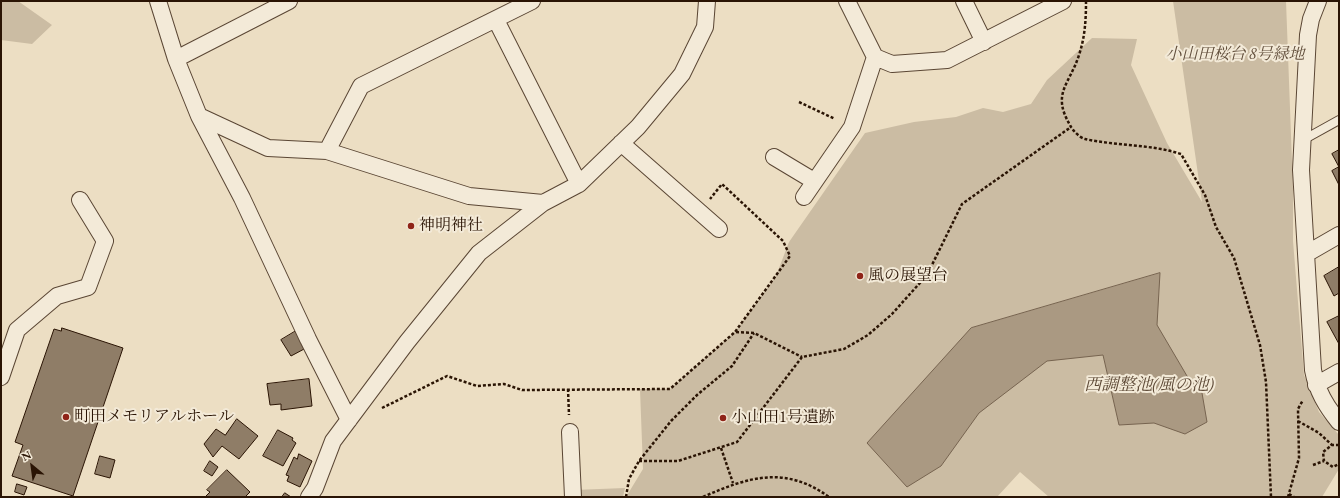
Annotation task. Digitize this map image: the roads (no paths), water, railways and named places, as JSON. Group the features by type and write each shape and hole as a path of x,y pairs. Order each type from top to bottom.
{"street":[{"path":"158,1 176,59 199,116 245,204 308,339 349,420"},
{"path":"176,59 289,1"},
{"path":"327,152 361,86 532,1"},
{"path":"309,497 316,488 333,441 407,342 479,253 543,203 580,184 638,127 682,74 705,27 707,1"},
{"path":"846,1 875,57 892,64 947,60 1063,1"},
{"path":"964,1 984,42"},
{"path":"1318,1 1311,19 1308,35 1300,170 1313,370 1316,385 1326,406 1339,422"},
{"path":"496,20 580,184"},
{"path":"804,197 852,127 875,57"},
{"path":"199,116 268,148 327,152 469,196 543,203"},
{"path":"621,143 719,229"},
{"path":"774,157 814,181"},
{"path":"1,377 17,330 56,296 88,287 105,241 80,200"},
{"path":"1306,254 1339,235"},
{"path":"1316,385 1339,372"},
{"path":"570,432 572,497"}],"lane":[{"path":"1302,140 1339,120"}],"water":[{"name":"西調整池(風の池)","path":"1160,273 1157,325 1187,376 1202,393 1207,422 1185,434 1154,423 1119,425 1103,355 1047,361 979,413 941,466 907,487 867,443 971,328"}],"place":[{"name":"神明神社","path":"411,226"},
{"name":"風の展望台","path":"860,276"},
{"name":"町田メモリアルホール","path":"66,417"},
{"name":"小山田1号遺跡","path":"723,418"}],"park label":[{"name":"小山田桜台 8号緑地","path":"1235,55"}]}
